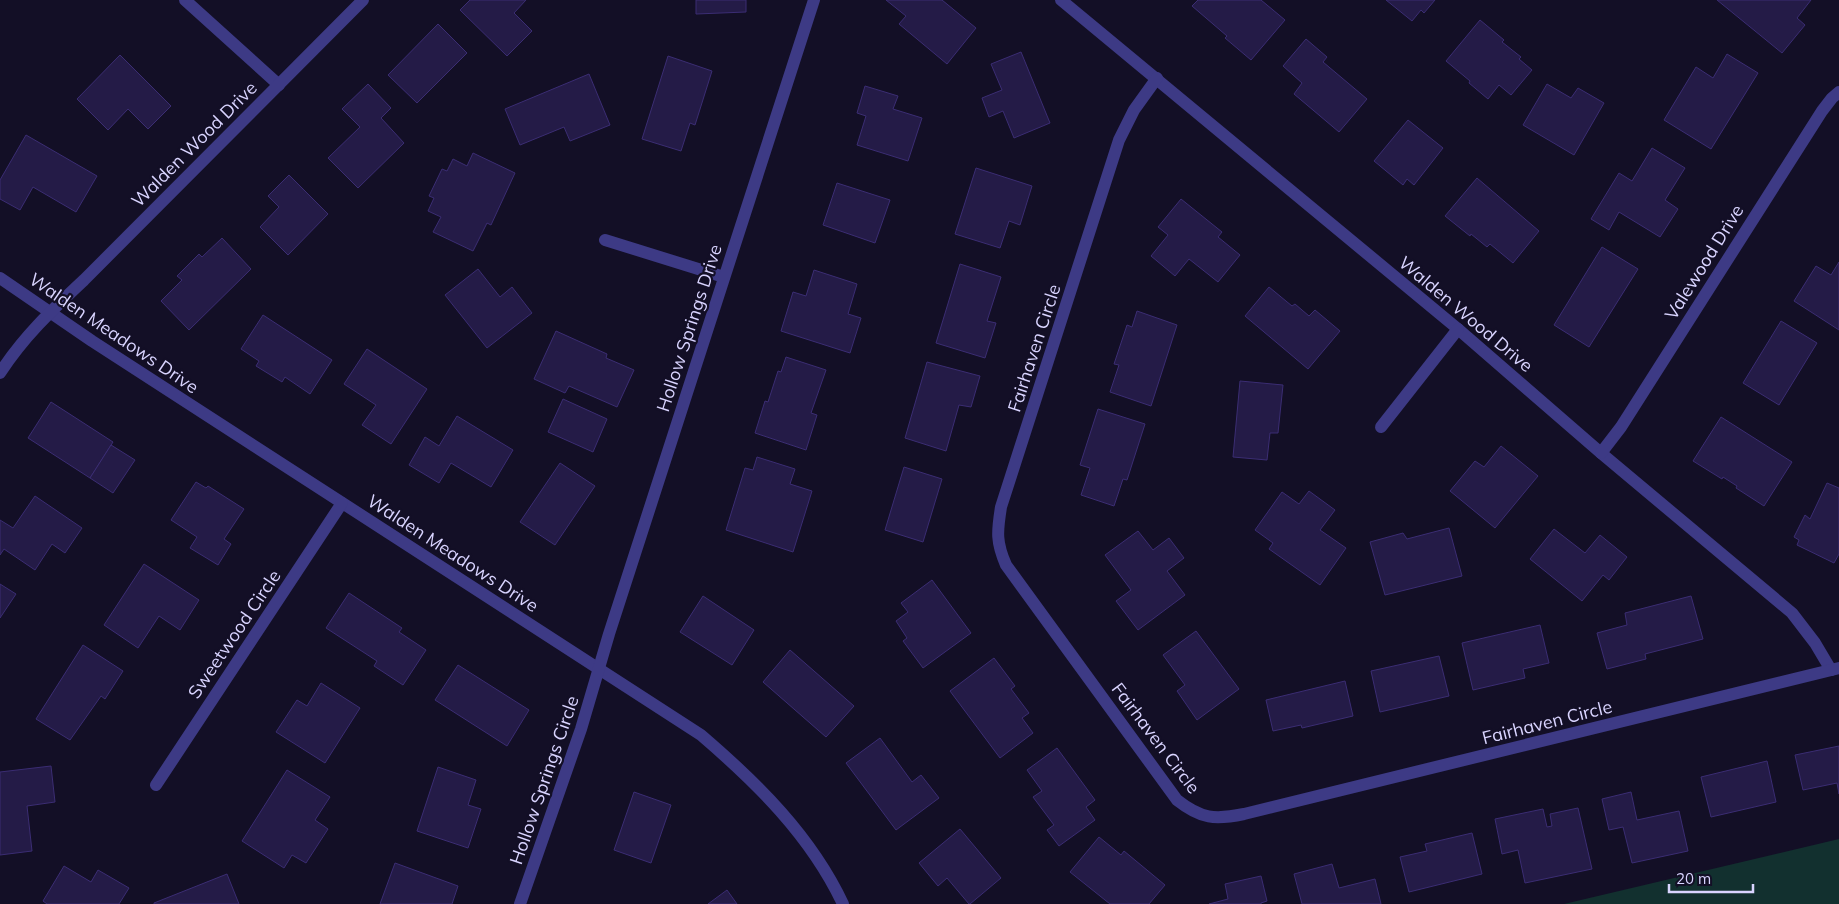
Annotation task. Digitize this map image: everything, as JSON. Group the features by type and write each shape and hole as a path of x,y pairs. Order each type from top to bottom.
{"street":[{"path":"185,0 279,84"},
{"name":"Walden Wood Drive","path":"0,373 16,349 49,312 84,280 363,0"},
{"name":"Hollow Springs Drive","path":"599,668 814,0"},
{"name":"Walden Wood Drive","path":"1061,0 1458,328 1601,453 1792,613 1835,669"},
{"name":"Fairhaven Circle","path":"1157,78 1134,110 1119,140 1001,507 998,526 998,547 1006,565 1177,800 1198,814 1210,817 1223,818 1244,814 1835,669"},
{"name":"Valewood Drive","path":"1601,453 1621,426 1822,111 1839,92"},
{"path":"605,240 724,277"},
{"name":"Walden Meadows Drive","path":"0,278 49,312 701,735 742,770 778,808 809,846 836,889 843,904"},
{"path":"1382,427 1458,328"},
{"name":"Sweetwood Circle","path":"156,784 342,503"},
{"name":"Hollow Springs Circle","path":"520,904 581,729 599,668"}],"green space":[{"path":"1839,839 1839,904 1564,904"}],"building":[{"path":"470,0 526,0 514,13 532,31 507,56 460,10"},
{"path":"696,0 746,0 746,12 696,14"},
{"path":"886,0 942,0 976,28 947,64 899,24 906,16"},
{"path":"1198,0 1261,0 1285,20 1251,60 1225,38 1227,36 1192,6"},
{"path":"1386,0 1435,0 1424,13 1421,10 1412,21"},
{"path":"1717,0 1811,0 1797,18 1805,25 1782,53"},
{"path":"1480,20 1504,40 1502,42 1521,57 1519,59 1532,70 1511,95 1499,85 1488,99 1446,61"},
{"path":"438,24 467,53 417,103 388,75"},
{"path":"1306,39 1327,57 1323,62 1367,99 1339,132 1294,94 1302,83 1283,66"},
{"path":"1021,52 1050,123 1014,138 1003,111 989,117 982,98 1002,90 991,64"},
{"path":"1727,54 1758,73 1711,149 1664,120 1696,67 1713,78"},
{"path":"120,55 171,106 148,129 128,109 108,130 77,99"},
{"path":"668,56 712,71 695,125 690,123 681,151 642,139"},
{"path":"589,74 610,125 570,141 564,127 520,145 505,109"},
{"path":"368,84 391,108 381,118 404,143 358,188 328,158 360,127 342,109"},
{"path":"1547,84 1571,98 1578,88 1604,103 1574,155 1523,125"},
{"path":"865,86 898,96 893,109 922,118 908,161 857,145 866,116 857,113"},
{"path":"1408,120 1443,148 1414,185 1407,179 1403,185 1374,161"},
{"path":"26,135 97,176 76,212 33,187 20,210 0,199 0,180"},
{"path":"1652,148 1685,168 1665,200 1678,209 1660,237 1619,212 1609,230 1591,219 1619,173 1632,181"},
{"path":"473,153 515,173 491,225 487,223 473,251 433,232 441,217 428,211 434,198 429,196 442,169 447,171 453,159 467,166"},
{"path":"976,168 1032,186 1020,225 1009,221 1000,248 955,234"},
{"path":"289,175 328,214 288,255 260,227 279,207 268,196"},
{"path":"1477,178 1539,231 1513,263 1490,244 1487,247 1445,216"},
{"path":"837,183 890,200 875,243 823,225"},
{"path":"1181,199 1222,232 1218,237 1240,255 1218,282 1189,259 1175,276 1151,256 1168,235 1158,227"},
{"path":"222,238 251,269 189,330 161,301 182,280 177,276 199,254 202,257"},
{"path":"1602,247 1638,269 1589,347 1554,325"},
{"path":"1839,262 1839,330 1794,301 1816,266 1831,275"},
{"path":"960,264 1001,277 987,321 996,323 985,358 936,343"},
{"path":"478,269 500,297 512,287 532,313 487,348 445,295"},
{"path":"814,270 857,284 848,314 861,318 850,353 781,331 793,292 806,296"},
{"path":"1269,287 1292,306 1295,304 1309,316 1315,310 1340,331 1308,369 1245,316"},
{"path":"1137,311 1177,325 1151,406 1110,392 1119,365 1114,364 1127,325 1132,327"},
{"path":"263,315 332,360 310,394 285,377 282,382 256,366 259,361 241,349"},
{"path":"1781,321 1817,343 1779,405 1743,383"},
{"path":"556,331 607,354 606,358 634,370 617,407 569,386 565,393 534,379"},
{"path":"367,349 427,389 391,444 362,425 376,405 344,384"},
{"path":"786,357 826,370 811,413 817,415 806,450 755,433 765,401 768,402 778,371 781,372"},
{"path":"927,362 980,376 971,407 959,405 946,451 905,438"},
{"path":"1240,381 1283,385 1278,433 1270,433 1267,460 1233,457"},
{"path":"563,399 607,419 593,452 548,432"},
{"path":"51,402 113,442 90,478 28,438"},
{"path":"1098,409 1145,424 1127,480 1123,479 1114,506 1081,495 1090,468 1080,465"},
{"path":"457,416 513,450 491,487 451,463 439,483 409,465 425,437 439,446"},
{"path":"1721,417 1792,462 1764,506 1723,477 1722,479 1693,461"},
{"path":"111,445 135,460 113,493 90,478"},
{"path":"1501,446 1538,476 1495,528 1450,491 1475,461 1484,467"},
{"path":"757,457 795,469 790,484 812,491 793,552 726,530 745,468 753,470"},
{"path":"560,463 595,486 555,545 520,522"},
{"path":"904,467 942,479 923,542 885,530"},
{"path":"196,482 206,488 208,486 244,509 224,539 231,544 218,565 190,548 197,537 171,520"},
{"path":"1827,483 1839,488 1839,554 1834,563 1797,545 1799,540 1794,537 1805,515 1810,519"},
{"path":"1309,491 1335,510 1320,530 1346,548 1320,585 1269,549 1273,543 1255,530 1282,492 1299,504"},
{"path":"35,496 82,528 65,553 52,544 35,570 4,549 0,555 0,520 13,528"},
{"path":"1449,528 1462,576 1385,595 1370,542 1403,533 1407,539"},
{"path":"1554,529 1585,553 1600,535 1627,557 1609,580 1603,575 1582,601 1530,559"},
{"path":"1138,531 1153,550 1169,538 1184,558 1167,571 1185,595 1138,630 1116,601 1131,590 1105,555"},
{"path":"144,564 199,600 180,630 159,616 138,648 104,625"},
{"path":"932,580 971,633 923,668 903,641 907,638 896,621 908,612 901,603"},
{"path":"0,584 16,594 0,618"},
{"path":"349,593 402,628 399,632 426,650 403,685 374,666 377,661 326,628"},
{"path":"703,596 754,630 732,665 680,632"},
{"path":"1691,596 1703,639 1645,654 1646,659 1607,669 1597,633 1627,625 1625,613"},
{"path":"1540,625 1549,663 1523,669 1525,678 1473,690 1462,643"},
{"path":"1196,631 1239,689 1197,720 1177,691 1185,685 1163,655"},
{"path":"83,645 123,671 105,699 101,696 70,740 36,719"},
{"path":"790,650 854,706 826,737 763,682"},
{"path":"1439,656 1449,696 1380,712 1371,671"},
{"path":"994,658 1015,686 1011,689 1029,713 1022,718 1033,733 1000,758 950,691"},
{"path":"458,665 529,710 507,746 435,700"},
{"path":"1345,681 1353,716 1302,728 1301,725 1273,731 1266,700"},
{"path":"321,683 360,708 325,763 276,732 297,700 307,706"},
{"path":"880,738 912,782 921,775 939,798 896,830 846,763"},
{"path":"1839,746 1839,794 1837,783 1803,790 1795,755"},
{"path":"1057,748 1095,800 1086,807 1095,820 1059,846 1047,830 1054,825 1033,797 1042,791 1027,770"},
{"path":"1767,761 1776,802 1711,817 1701,777"},
{"path":"51,766 55,802 27,806 32,851 0,855 0,772"},
{"path":"438,767 476,780 468,805 481,809 468,848 417,831"},
{"path":"287,770 330,797 315,820 328,829 306,863 292,855 284,868 242,841"},
{"path":"634,792 671,805 651,863 614,850"},
{"path":"1631,792 1637,820 1679,811 1688,851 1632,863 1623,827 1609,830 1602,799"},
{"path":"1578,808 1592,869 1525,883 1518,850 1502,854 1495,819 1543,809 1547,827 1552,826 1550,814"},
{"path":"960,829 1001,878 970,904 947,878 938,886 919,863"},
{"path":"1472,833 1482,874 1409,892 1400,857 1427,851 1425,844"},
{"path":"1099,837 1121,855 1124,851 1165,885 1149,904 1110,904 1070,872"},
{"path":"395,863 458,886 452,904 380,904"},
{"path":"1332,864 1339,888 1375,879 1381,904 1302,904 1294,874"},
{"path":"64,866 91,882 98,870 129,888 119,904 47,904 43,901"},
{"path":"227,874 239,904 154,904 154,903"},
{"path":"1261,876 1267,901 1261,904 1209,904 1228,899 1225,884"},
{"path":"727,890 737,904 708,904"}]}
